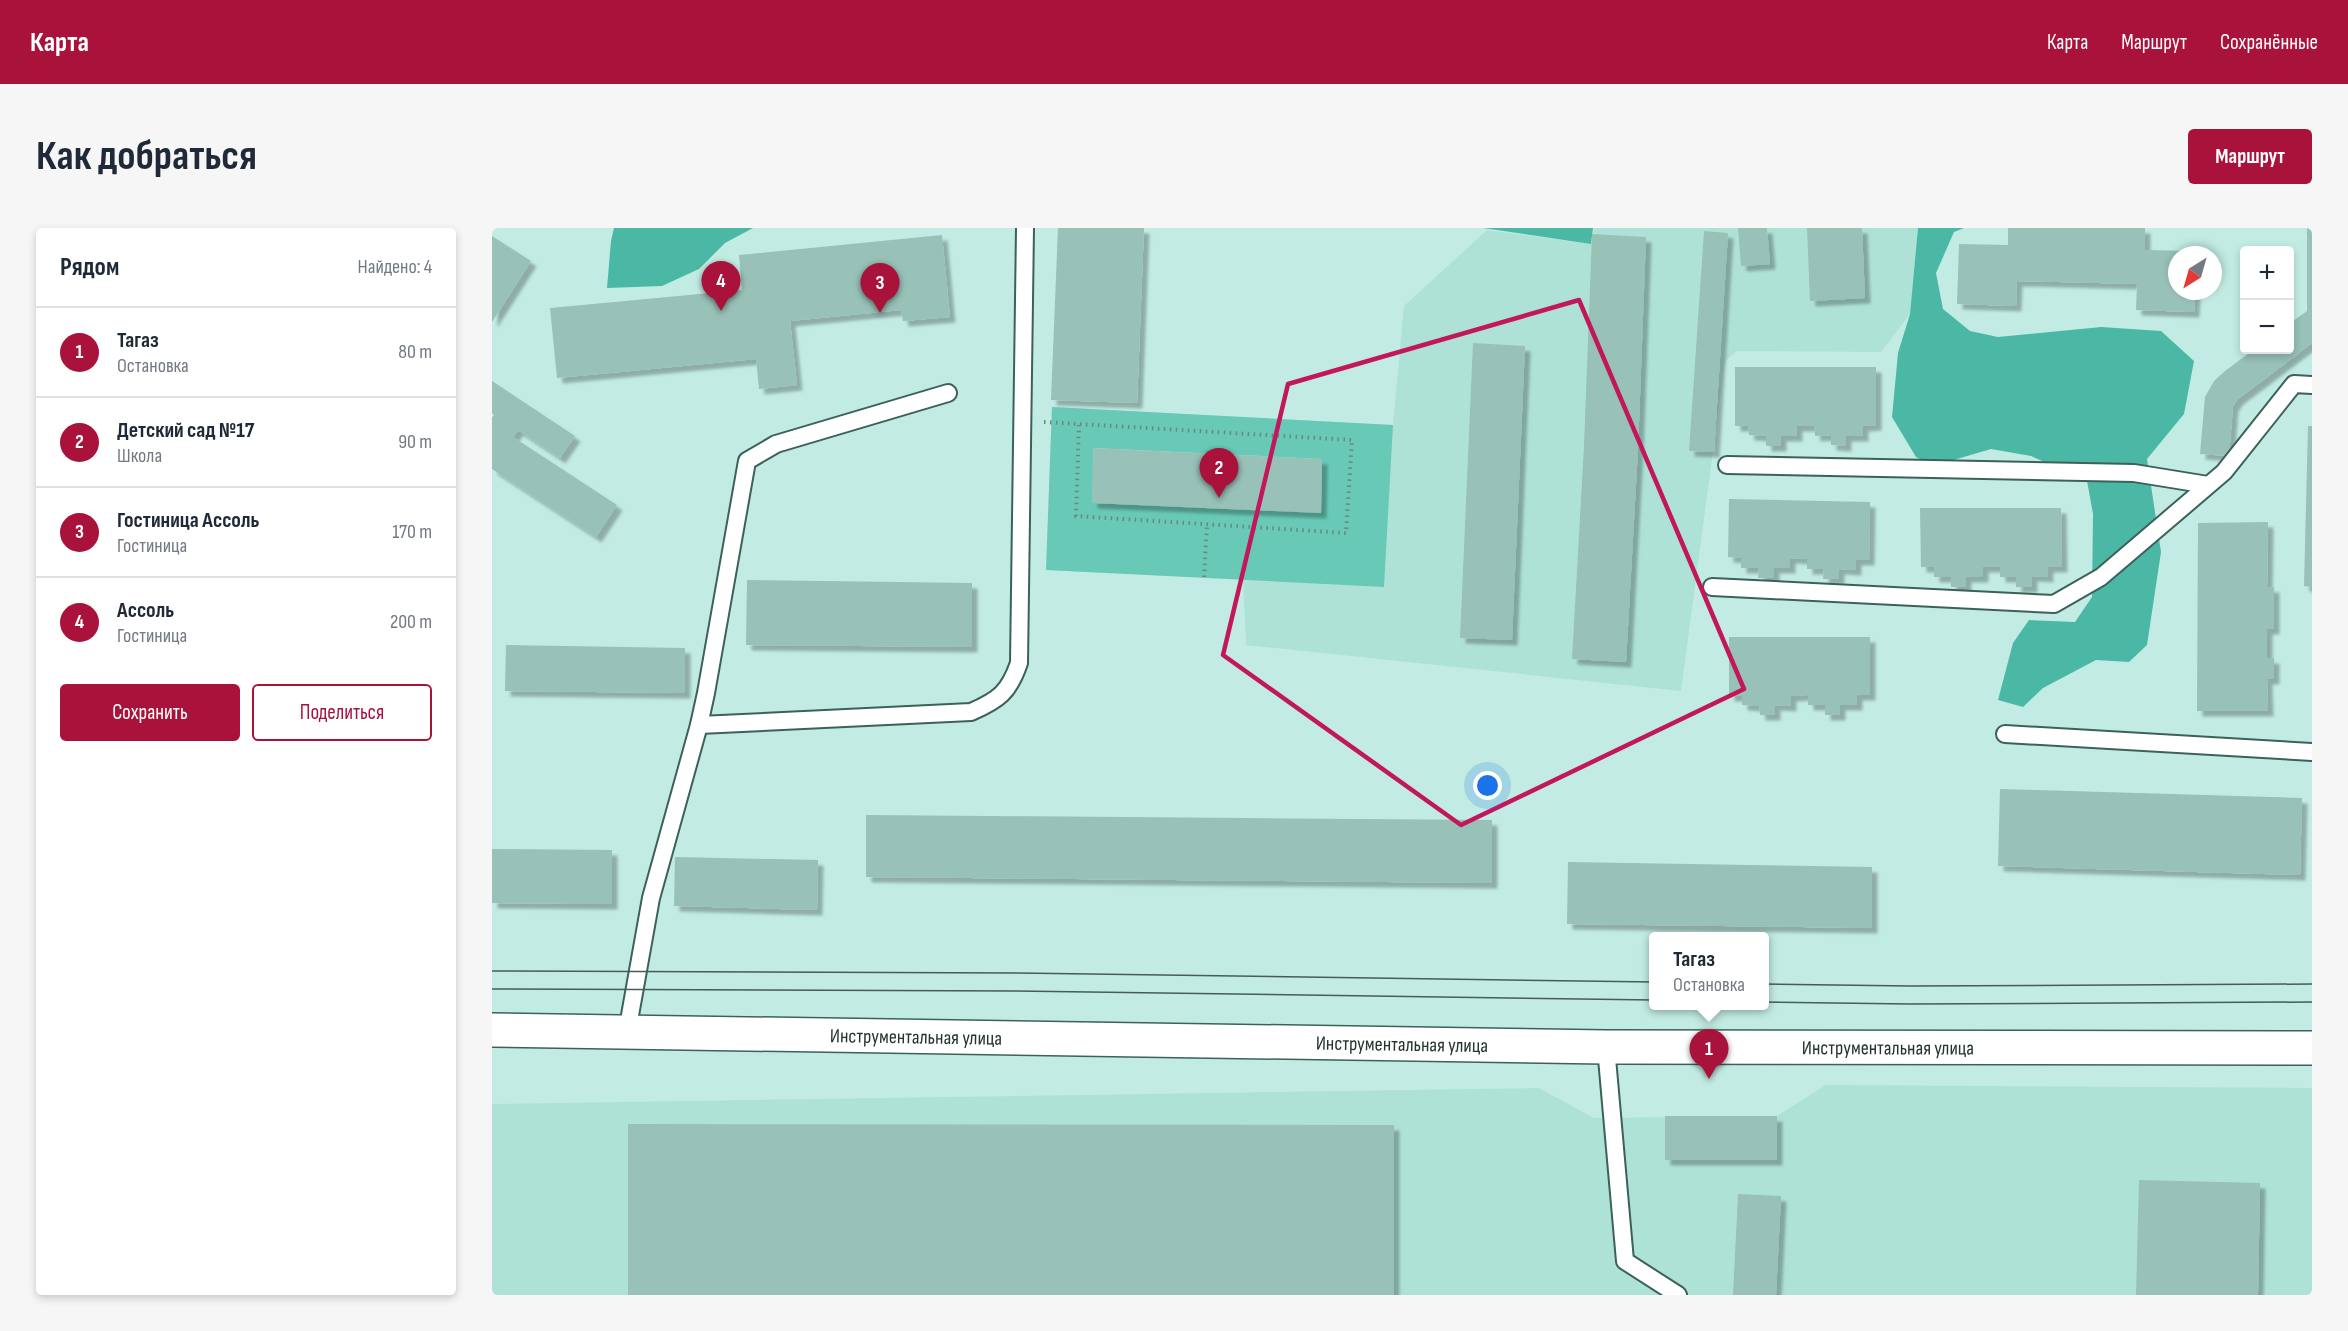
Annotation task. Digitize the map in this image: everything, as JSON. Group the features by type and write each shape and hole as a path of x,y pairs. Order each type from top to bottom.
{"street":[{"name":"Инструментальная улица","path":"492,1030 1606,1047 2312,1048"}],"lane":[{"path":"699,725 971,712 995,702 1012,684 1019,663 1025,228"},
{"path":"1712,586 2054,604 2101,577 2224,472 2294,384 2312,385"},
{"path":"627,1032 651,898 699,725 747,461 776,444 948,393"},
{"path":"1728,465 2134,473 2208,485"},
{"path":"2005,734 2312,752"},
{"path":"1606,1047 1624,1261 1678,1295"}],"path":[{"path":"1022,422 1079,425 1352,440 1346,533 1076,516 1079,425"},
{"path":"1204,577 1207,525"}],"highlighted area":[{"path":"1579,300 1744,689 1461,825 1223,655 1288,384"}],"shaded area":[{"path":"1594,228 1918,228 1910,314 1881,352 1737,351 1725,361 1681,691 1246,645 1243,579 1046,570 1052,407 1393,425 1404,306 1487,230 1591,244"},
{"path":"1826,1085 2312,1088 2312,1295 492,1295 492,1104 1539,1088 1594,1118 1777,1116"}],"green space":[{"path":"614,228 753,228 725,243 699,269 662,286 607,288"},
{"path":"1483,228 1593,228 1591,244"},
{"path":"1918,228 1964,228 1954,232 1936,273 1943,309 1970,331 1998,337 2101,327 2161,331 2194,361 2184,414 2147,459 2161,552 2147,645 2129,662 2096,660 2043,688 2023,707 1998,700 2013,643 2029,620 2075,622 2092,597 2093,514 2084,464 2058,468 2031,456 1991,449 1933,466 1916,457 1892,417 1898,353 1910,314"},
{"path":"1052,407 1393,425 1384,587 1046,570","holes":["1094,448 1322,459 1321,512 1092,503"]}],"building":[{"path":"1058,228 1144,228 1137,403 1051,400"},
{"path":"1738,228 1767,228 1770,264 1741,266"},
{"path":"1807,228 1862,228 1865,298 1810,301"},
{"path":"2008,228 2145,228 2145,250 2168,250 2168,300 2195,300 2194,312 2136,310 2137,284 2017,281 2016,306 1957,304 1959,244 2008,245"},
{"path":"2307,228 2312,228 2312,343 2238,399 2233,406 2229,456 2200,454 2205,397 2214,381 2248,354 2294,354 2294,320 2307,311"},
{"path":"1704,231 1728,233 1714,452 1689,451"},
{"path":"1592,234 1646,237 1638,449 1626,662 1572,659 1584,446"},
{"path":"942,235 950,317 903,321 901,310 790,321 797,385 759,389 756,359 557,378 550,308 742,290 739,255"},
{"path":"492,236 531,261 492,322"},
{"path":"1473,343 1525,346 1512,640 1460,638"},
{"path":"1735,367 1876,367 1876,425 1863,426 1863,436 1846,436 1846,446 1831,445 1831,435 1815,436 1814,426 1797,426 1797,436 1781,436 1781,446 1766,446 1766,436 1749,435 1748,426 1735,426"},
{"path":"492,381 575,436 560,458 518,430 513,437 617,505 596,537 492,469 492,418 494,415 492,413"},
{"path":"2308,426 2312,426 2312,587 2304,586"},
{"path":"1093,448 1322,459 1321,513 1092,503"},
{"path":"1729,499 1870,502 1869,560 1856,560 1856,570 1839,569 1839,579 1823,579 1824,569 1807,569 1807,559 1790,558 1790,568 1774,568 1774,578 1758,578 1759,568 1741,568 1741,558 1728,557"},
{"path":"1920,508 2061,508 2062,567 2048,567 2048,577 2032,576 2032,587 2016,587 2016,577 2000,577 2000,567 1983,567 1983,577 1966,577 1966,587 1951,587 1951,577 1934,577 1934,567 1921,567"},
{"path":"2268,522 2267,587 2274,587 2274,629 2267,629 2267,658 2274,658 2274,679 2267,679 2268,711 2197,711 2198,523"},
{"path":"747,580 972,583 972,647 746,645"},
{"path":"1729,637 1870,637 1870,695 1857,695 1857,705 1840,705 1840,715 1825,715 1825,705 1808,705 1808,695 1791,696 1791,706 1775,705 1775,715 1760,715 1759,706 1742,705 1742,696 1729,696"},
{"path":"506,645 685,648 685,693 505,691"},
{"path":"2000,789 2302,798 2300,875 1998,866"},
{"path":"866,815 1492,820 1492,883 866,877"},
{"path":"492,849 612,850 612,904 492,903"},
{"path":"675,857 818,860 817,910 674,906"},
{"path":"1568,862 1872,867 1872,928 1567,924"},
{"path":"1665,1116 1777,1116 1777,1160 1665,1160"},
{"path":"628,1124 1394,1125 1394,1295 628,1295"},
{"path":"2139,1180 2260,1183 2258,1295 2136,1295"},
{"path":"1738,1194 1781,1196 1776,1295 1733,1295"}],"tram line":[{"path":"492,971 1017,973 1649,982"},
{"path":"1769,984 1910,986 2312,984"},
{"path":"492,989 1016,991 1649,1000"},
{"path":"1769,1002 1910,1004 2312,1002"}],"place":[{"name":"Ассоль","path":"721,311"},
{"name":"Гостиница Ассоль","path":"880,313"},
{"name":"Детский сад №17","path":"1219,498"},
{"name":"Тагаз","path":"1709,1079"}]}
